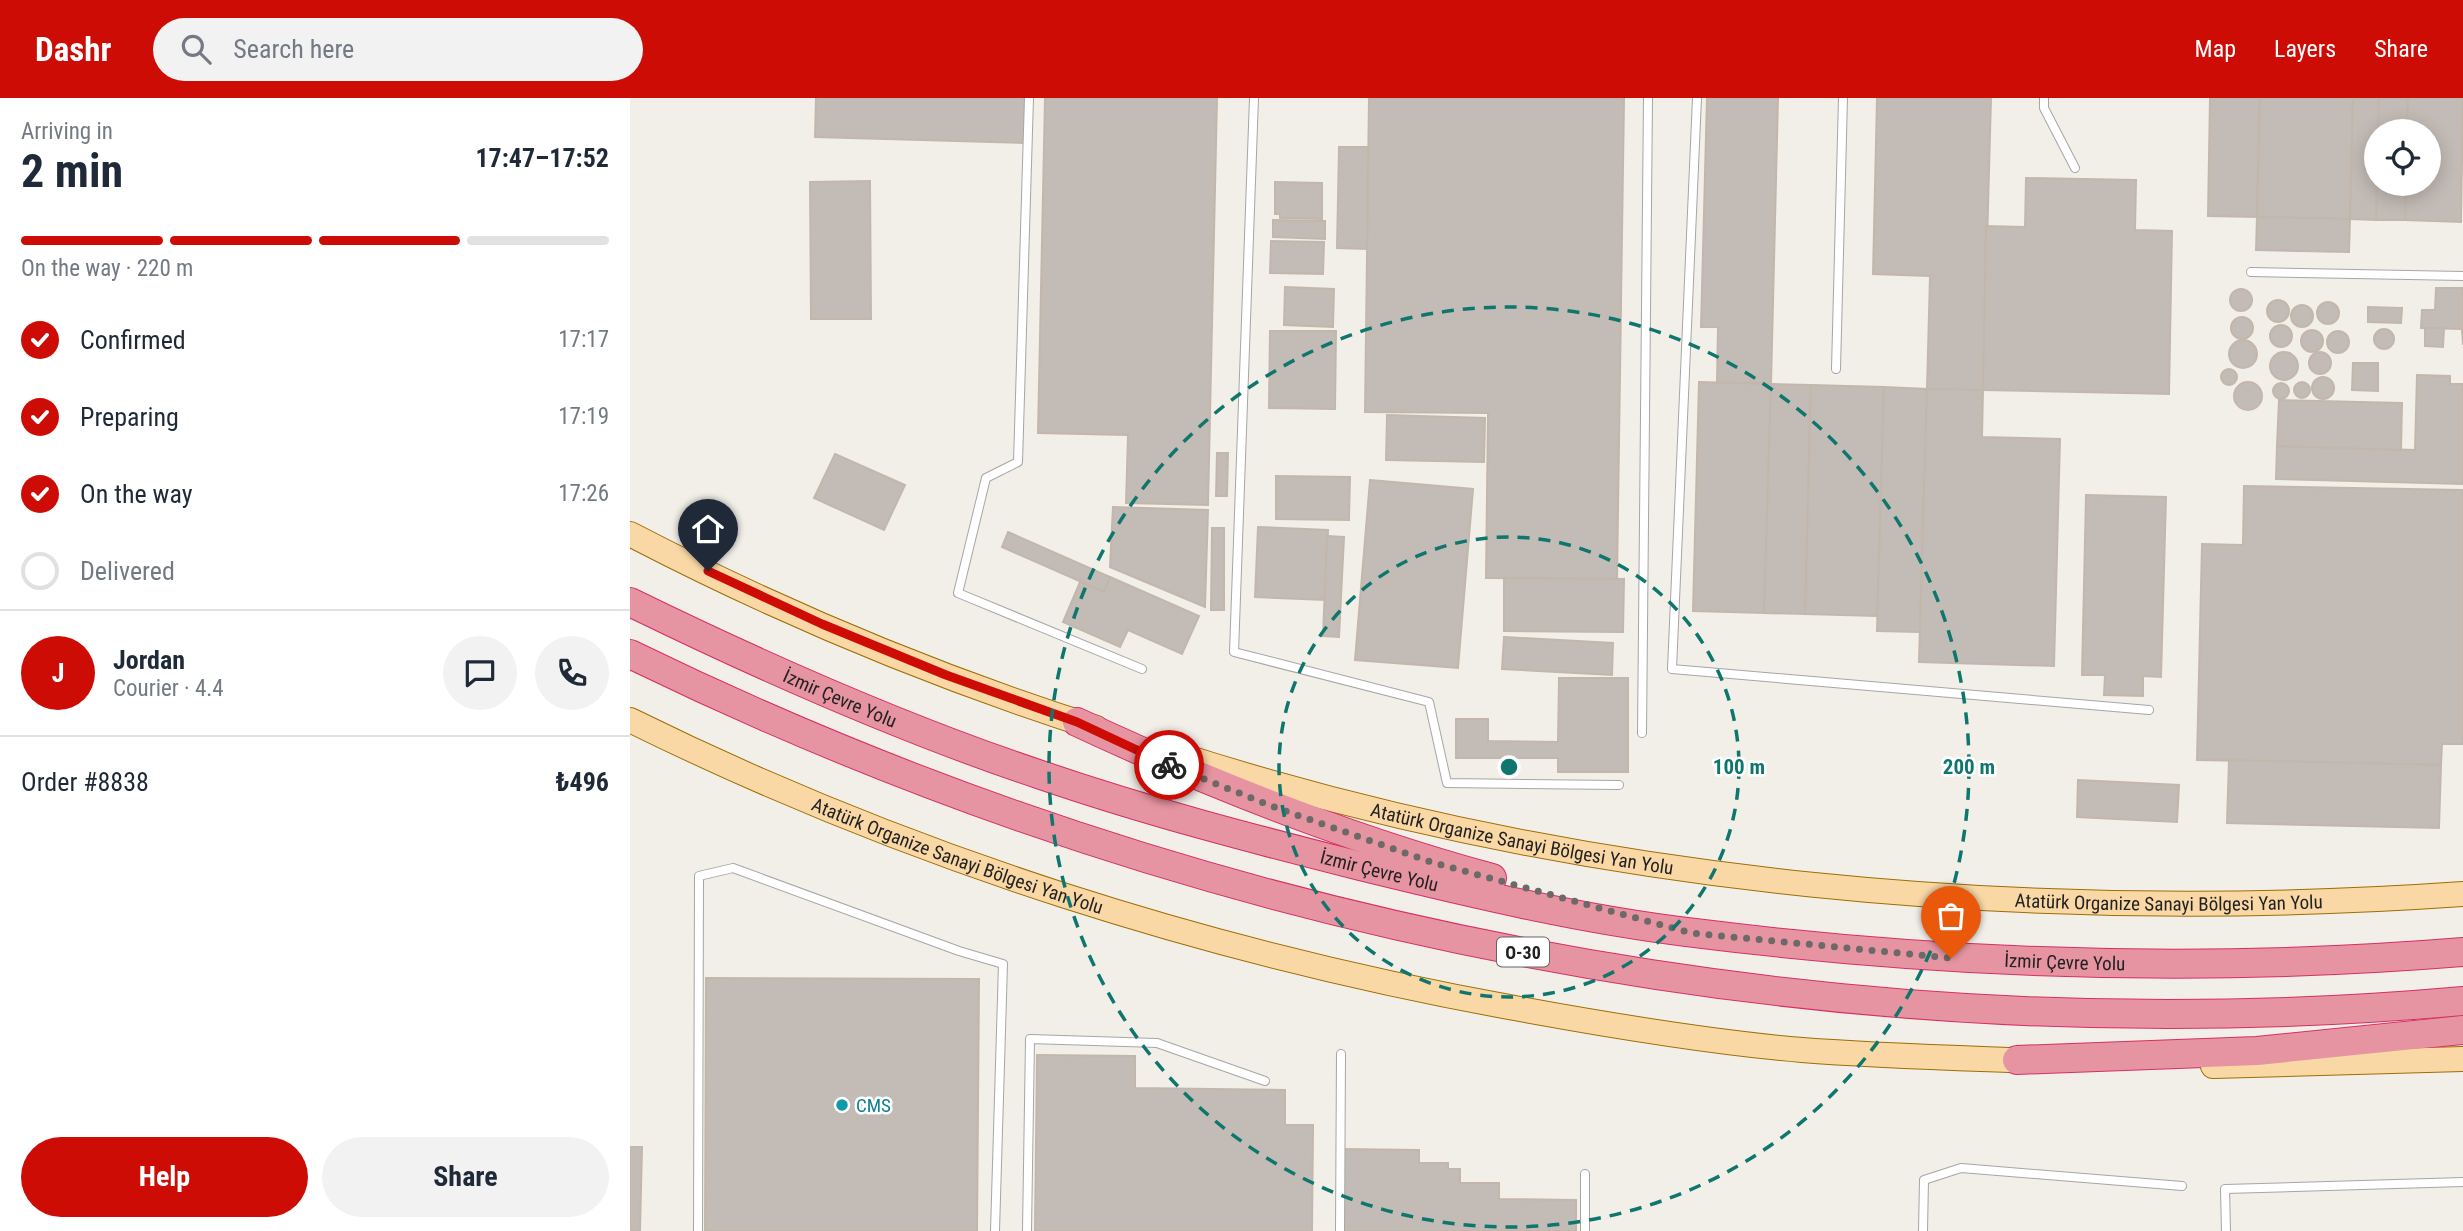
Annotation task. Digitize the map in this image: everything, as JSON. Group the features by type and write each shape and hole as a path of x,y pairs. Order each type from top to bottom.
{"highway":[{"name":"İzmir Çevre Yolu","path":"630,601 734,653 864,708 1077,787 1191,822 1414,879 1691,933 1849,950 2034,962 2252,963 2463,952"},
{"name":"O-30","path":"630,654 716,696 849,753 1037,823 1176,868 1328,909 1584,964 1869,1000 2033,1011 2250,1013 2463,1000"},
{"path":"1077,722 1192,776 1431,862 1691,933"},
{"path":"2017,1060 2257,1051 2463,1030"}],"main road":[{"name":"Atatürk Organize Sanayi Bölgesi Yan Yolu","path":"630,534 822,624 946,675 1077,722 1193,760 1388,812 1564,849 1709,873 1853,890 2120,903 2255,905 2463,894"},
{"name":"Atatürk Organize Sanayi Bölgesi Yan Yolu","path":"630,720 682,746 902,838 1161,925 1311,966 1440,995 1686,1036 1800,1049 2185,1066 2463,1059"}],"lane":[{"path":"1029,98 1018,462 986,478 958,593 1142,669"},
{"path":"1254,98 1234,652 1429,702 1447,783 1619,785"},
{"path":"1642,733 1648,98"},
{"path":"1697,98 1672,669 2149,709"},
{"path":"1836,369 1843,98"},
{"path":"2045,98 2044,108 2075,168"},
{"path":"2251,272 2463,276"},
{"path":"698,1231 699,876 733,868 959,951 1003,964 995,1231"},
{"path":"1027,1231 1030,1039 1157,1043 1265,1081"},
{"path":"1340,1231 1341,1054"},
{"path":"1923,1231 1924,1180 1961,1168 2182,1186"},
{"path":"1584,1231 1585,1174"},
{"path":"2225,1231 2225,1189 2463,1182"}],"building":[{"path":"816,98 1026,98 1024,143 815,137"},
{"path":"1045,98 1217,98 1208,505 1126,503 1128,435 1038,433"},
{"path":"1369,98 1624,98 1617,579 1486,578 1488,413 1365,412"},
{"path":"1707,98 1778,98 1771,384 1717,383 1718,327 1701,327"},
{"path":"1877,98 1991,98 1983,390 1927,389 1930,276 1873,274"},
{"path":"2210,98 2260,98 2257,217 2208,216"},
{"path":"2260,98 2353,98 2350,219 2257,217"},
{"path":"2353,98 2379,98 2378,119 2364,119 2364,196 2377,196 2376,220 2350,219"},
{"path":"2379,98 2408,98 2407,119 2378,119"},
{"path":"2408,98 2463,98 2461,222 2405,220 2406,196 2441,196 2441,119 2407,119"},
{"path":"1339,147 1368,147 1367,249 1337,248"},
{"path":"2026,178 2136,180 2135,230 2172,231 2169,394 1983,390 1986,226 2025,227"},
{"path":"870,181 871,319 811,319 810,182"},
{"path":"1275,182 1322,183 1322,219 1280,218 1280,214 1275,214"},
{"path":"2377,196 2406,196 2405,220 2376,220"},
{"path":"2257,217 2350,219 2349,252 2256,250"},
{"path":"1273,220 1325,221 1325,239 1273,237"},
{"path":"1271,241 1324,242 1323,274 1270,273"},
{"path":"1285,287 1334,289 1333,327 1284,325"},
{"path":"2436,288 2463,288 2463,345 2462,329 2421,328 2422,310 2435,310"},
{"path":"2241,289 2249,292 2252,300 2249,308 2241,311 2233,308 2230,300 2233,292"},
{"path":"2278,300 2286,303 2289,311 2286,319 2278,322 2270,319 2267,311 2270,303"},
{"path":"2328,302 2336,305 2339,313 2336,321 2328,324 2320,321 2317,313 2320,305"},
{"path":"2302,305 2310,308 2313,316 2310,324 2302,327 2294,324 2291,316 2294,308"},
{"path":"2368,307 2402,308 2401,323 2368,322"},
{"path":"2242,317 2250,320 2253,328 2250,336 2242,339 2234,336 2231,328 2234,320"},
{"path":"2281,325 2289,328 2292,336 2289,344 2281,347 2273,344 2270,336 2273,328"},
{"path":"2425,328 2444,328 2443,347 2425,346"},
{"path":"2384,329 2391,332 2394,339 2391,346 2384,349 2377,346 2374,339 2377,332"},
{"path":"2312,330 2320,333 2323,341 2320,349 2312,352 2304,349 2301,341 2304,333"},
{"path":"1270,331 1336,331 1335,409 1269,408"},
{"path":"2338,331 2346,334 2349,342 2346,350 2338,353 2330,350 2327,342 2330,334"},
{"path":"2243,340 2253,344 2257,354 2253,364 2243,368 2233,364 2229,354 2233,344"},
{"path":"2284,352 2294,356 2298,366 2294,376 2284,380 2274,376 2270,366 2274,356"},
{"path":"2320,352 2328,355 2331,363 2328,371 2320,374 2312,371 2309,363 2312,355"},
{"path":"2353,363 2378,363 2378,391 2352,390"},
{"path":"2226,369 2232,369 2237,377 2235,383 2226,385 2221,380 2221,374"},
{"path":"2417,375 2450,376 2450,384 2463,384 2463,484 2276,479 2277,446 2415,450"},
{"path":"2323,377 2331,380 2334,388 2331,396 2323,399 2315,396 2312,388 2315,380"},
{"path":"1699,382 1771,384 1764,613 1693,611"},
{"path":"2248,382 2258,386 2262,396 2258,406 2248,410 2238,406 2234,396 2238,386"},
{"path":"2299,382 2305,382 2310,390 2308,396 2299,398 2294,393 2294,387"},
{"path":"2278,383 2284,383 2289,391 2287,397 2278,399 2273,394 2273,388"},
{"path":"1771,384 1811,385 1805,614 1764,613"},
{"path":"1811,385 1884,387 1877,616 1805,614"},
{"path":"1884,387 1927,389 1920,632 1877,631"},
{"path":"1927,389 1983,390 1982,437 2060,439 2054,666 1919,662"},
{"path":"2279,400 2402,403 2401,450 2277,446"},
{"path":"1387,415 1485,418 1484,462 1386,460"},
{"path":"1217,453 1228,453 1227,496 1216,496"},
{"path":"835,454 905,485 884,530 814,498"},
{"path":"1276,476 1350,477 1349,520 1276,519"},
{"path":"1370,480 1473,489 1458,668 1355,660"},
{"path":"2244,486 2463,490 2463,744 2442,744 2441,765 2197,760 2202,544 2243,545"},
{"path":"2086,495 2166,497 2161,677 2143,676 2143,696 2104,695 2105,675 2082,675"},
{"path":"1113,507 1208,510 1205,607 1110,567"},
{"path":"1258,527 1328,530 1325,600 1255,597"},
{"path":"1212,528 1224,528 1224,610 1211,610"},
{"path":"1008,532 1110,577 1104,592 1002,547"},
{"path":"1327,536 1344,537 1339,637 1323,636"},
{"path":"1110,577 1199,616 1182,654 1128,630 1120,647 1063,622 1080,582 1104,592"},
{"path":"1504,578 1624,579 1623,632 1504,631"},
{"path":"1504,637 1613,643 1612,675 1502,669"},
{"path":"1559,678 1628,678 1628,772 1558,772 1558,758 1456,758 1456,719 1488,719 1488,741 1558,742"},
{"path":"2229,760 2441,765 2439,828 2227,823"},
{"path":"2078,780 2179,785 2177,822 2077,817"},
{"name":"CMS","path":"706,978 979,979 977,1231 705,1231"},
{"path":"1037,1055 1135,1056 1135,1088 1285,1090 1285,1125 1313,1125 1312,1231 1035,1231"},
{"path":"630,1147 642,1147 640,1231 630,1231"},
{"path":"1343,1149 1419,1150 1419,1163 1448,1163 1448,1169 1460,1169 1460,1183 1499,1183 1499,1199 1576,1200 1576,1231 1343,1231"}],"way so far":[{"path":"1169,765 1274,807 1431,862 1691,933 1951,958"}],"place":[{"name":"CMS","path":"842,1105"}],"route":[{"path":"708,571 822,624 946,675 1077,722 1169,765"}]}
